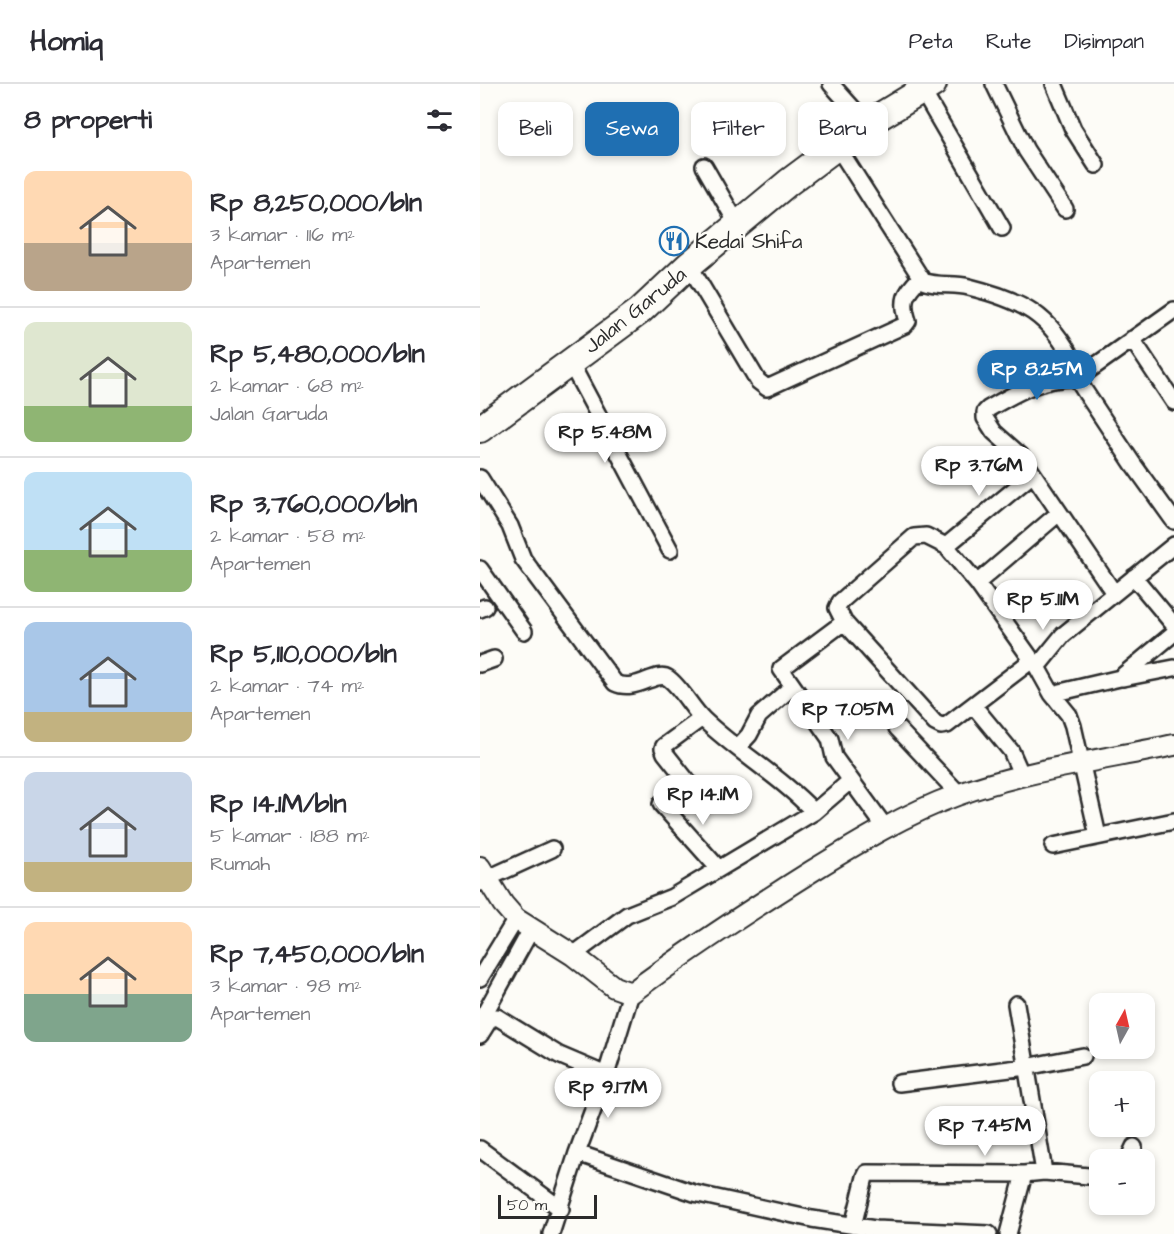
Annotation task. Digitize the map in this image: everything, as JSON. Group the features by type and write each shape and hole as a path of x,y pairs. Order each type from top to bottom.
{"highway":[{"name":"Jalan Garuda","path":"888,111 928,87"},
{"name":"Jalan Garuda","path":"480,429 640,311 689,265 825,156"}],"street":[{"path":"831,84 847,102"},
{"path":"994,84 1026,150 1065,209"},
{"path":"1054,84 1073,129 1096,165"},
{"path":"928,87 1002,228"},
{"path":"843,156 920,278 929,284 968,286 1012,301 1035,312 1055,330 1077,368 1077,378 1133,464 1174,521"},
{"path":"704,166 738,225"},
{"path":"689,265 758,381 767,388 905,326 908,321 904,310 906,293 920,278"},
{"path":"1114,593 1015,449 994,432 985,412 1031,385 1063,378 1077,378 1174,310"},
{"path":"1132,339 1174,402"},
{"path":"570,363 670,550"},
{"path":"946,546 1033,474"},
{"path":"480,478 510,526 523,559 615,683 633,686 664,676 669,679 702,718 794,790 814,812"},
{"path":"977,583 1059,513"},
{"path":"1098,836 1071,720 1034,664 977,583 946,546 926,536 914,537 840,602 837,608 844,622 938,725 947,725 1034,664 1058,638 1174,545"},
{"path":"480,569 524,630"},
{"path":"1134,577 1174,625"},
{"path":"844,622 782,666 781,672 830,739 834,757 850,781 885,827"},
{"path":"1120,678 1174,633"},
{"path":"1052,694 1174,668"},
{"path":"738,747 749,735 759,716 792,687"},
{"path":"973,705 1011,751 1022,776"},
{"path":"702,718 663,748 688,782 661,804 719,868"},
{"path":"897,728 959,794"},
{"path":"551,1234 561,1209 577,1153 606,1075 631,993 695,946 885,827 959,794 1022,776 1174,745"},
{"path":"573,955 627,915 672,897 814,812 850,781"},
{"path":"1053,846 1174,821"},
{"path":"552,849 482,876 502,904 524,924 573,955 614,987 631,993"},
{"path":"480,978 524,924"},
{"path":"482,1026 524,924"},
{"path":"1016,1004 1044,1172"},
{"path":"482,1026 490,1019 497,1017 559,1055 606,1075"},
{"path":"899,1083 1026,1067 1083,1056"},
{"path":"577,1153 694,1193 812,1219 875,1229 989,1234"},
{"path":"482,1155 561,1209"},
{"path":"853,1226 867,1173 1024,1174 1044,1172 1089,1176"},
{"path":"1008,1234 1024,1174"}],"place":[{"name":"Kedai Shifa","path":"674,241"}]}
